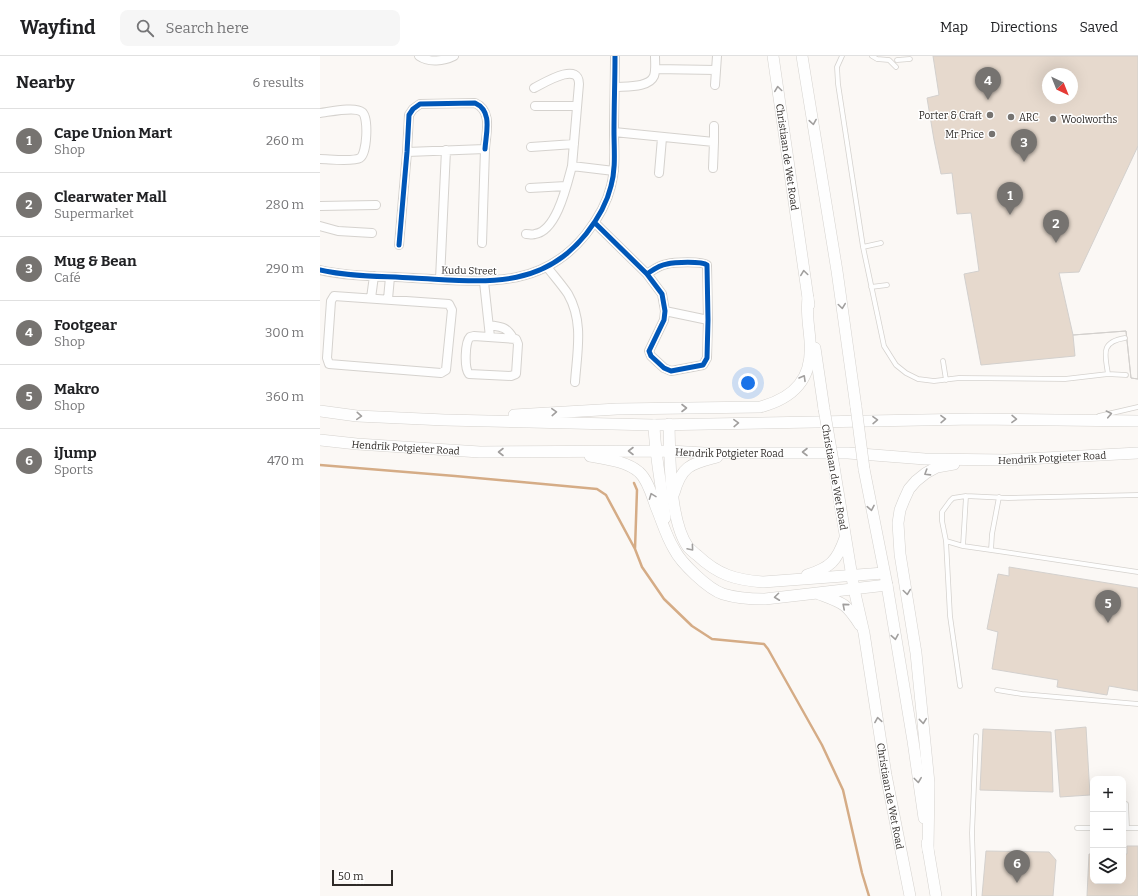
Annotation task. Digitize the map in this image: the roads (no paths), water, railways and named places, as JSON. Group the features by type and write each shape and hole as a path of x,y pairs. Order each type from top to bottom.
{"main road":[{"name":"Christiaan de Wet Road","path":"773,56 824,409 854,589 864,633 886,775 910,896"},
{"path":"802,56 837,271 864,469 887,585 913,741 936,896"},
{"path":"446,420 617,409 760,407 774,403 796,389 806,375 810,357 807,318 808,298"},
{"path":"320,411 357,416 446,420 654,425 975,419 1138,421"},
{"path":"669,424 670,479 681,531 688,547 713,568 727,575 744,580 763,582 884,573"},
{"path":"654,425 655,452 661,481 666,533"},
{"name":"Hendrik Potgieter Road","path":"320,440 357,444 480,452 848,452 925,459 1006,460 1138,453"},
{"path":"572,451 617,462 638,470 644,478 674,550 691,571 722,594 745,598 765,599 815,592 887,585"},
{"path":"674,496 678,482 684,470 693,464 735,452"},
{"path":"928,850 929,783 916,653 900,554 898,523 900,510 909,489 926,473 952,464 1006,460"},
{"path":"791,580 828,567 840,551 845,537"},
{"path":"815,592 838,601 847,607 864,633"}],"street":[{"path":"420,56 426,60 440,60 454,56"},
{"name":"Kudu Street","path":"320,270 331,273 484,282 522,276 547,267 562,257 579,242 595,223 605,204 611,187 614,171 615,56"},
{"path":"615,87 644,84 651,80 654,75 655,56"},
{"path":"715,85 717,56"},
{"path":"655,69 716,70"},
{"path":"526,234 536,234 547,228 552,222 560,206 572,166 579,80 573,73 566,73 534,88"},
{"path":"399,245 410,115 413,109 420,104 460,103 475,103 481,106 485,111 487,119 482,243"},
{"path":"534,106 577,106"},
{"path":"320,113 354,109 362,112 365,116 366,127 365,148 363,155 359,159 320,159"},
{"path":"713,168 714,126"},
{"path":"614,132 714,142"},
{"path":"659,173 662,138"},
{"path":"531,147 574,144"},
{"path":"407,152 485,149"},
{"path":"440,279 446,150"},
{"path":"572,166 614,171"},
{"path":"530,188 566,186"},
{"path":"320,206 376,205"},
{"path":"595,223 647,274 662,294 665,311 664,320 649,352 651,356 664,368 671,371 699,367 705,362 708,320 707,268 704,263 667,263 647,274"},
{"path":"320,226 338,232 372,233"},
{"path":"547,267 562,286 575,309 579,340 575,382"},
{"path":"371,298 374,276"},
{"path":"388,299 390,277"},
{"path":"484,282 490,337"},
{"path":"337,296 371,298 446,303 451,307 447,367 444,372 329,364 327,358 332,298 337,296"},
{"path":"665,311 708,320"},
{"path":"489,325 504,328 513,338 518,341 516,374 511,376 469,374 466,368 468,339 474,336 513,338"}],"lane":[{"path":"842,56 837,67 863,247 884,346 896,365 906,373 918,379 934,382 959,378 1065,379 1108,374 1126,374"},
{"path":"872,56 889,60 897,58 910,58"},
{"path":"889,60 896,67"},
{"path":"863,247 881,243"},
{"path":"871,287 887,284"},
{"path":"1108,374 1105,355 1108,345 1116,340 1125,338"},
{"path":"943,361 946,380"},
{"path":"1080,420 1138,407"},
{"path":"960,686 950,616 946,541 942,512 946,505 953,498 966,496 1138,495"},
{"path":"963,546 966,496"},
{"path":"991,550 993,528 999,497"},
{"path":"946,541 963,546 1138,572"},
{"path":"997,690 1022,694 1138,704"},
{"path":"974,896 972,833 976,736"},
{"path":"1077,828 1090,828"},
{"path":"1126,828 1138,828"}],"waterway":[{"path":"320,465 597,489 606,495 635,549"},
{"path":"634,483 637,490 635,549 642,567 664,599 692,626 712,639 764,644 768,649 822,745 843,790 862,873 869,896"}],"place":[{"name":"Footgear","path":"988,100"},
{"name":"Porter & Craft","path":"990,115"},
{"name":"ARC","path":"1011,117"},
{"name":"Woolworths","path":"1053,119"},
{"name":"Mr Price","path":"992,134"},
{"name":"Mug & Bean","path":"1024,162"},
{"name":"Cape Union Mart","path":"1010,215"},
{"name":"Clearwater Mall","path":"1056,243"},
{"name":"Makro","path":"1108,623"},
{"name":"iJump","path":"1017,883"}]}
